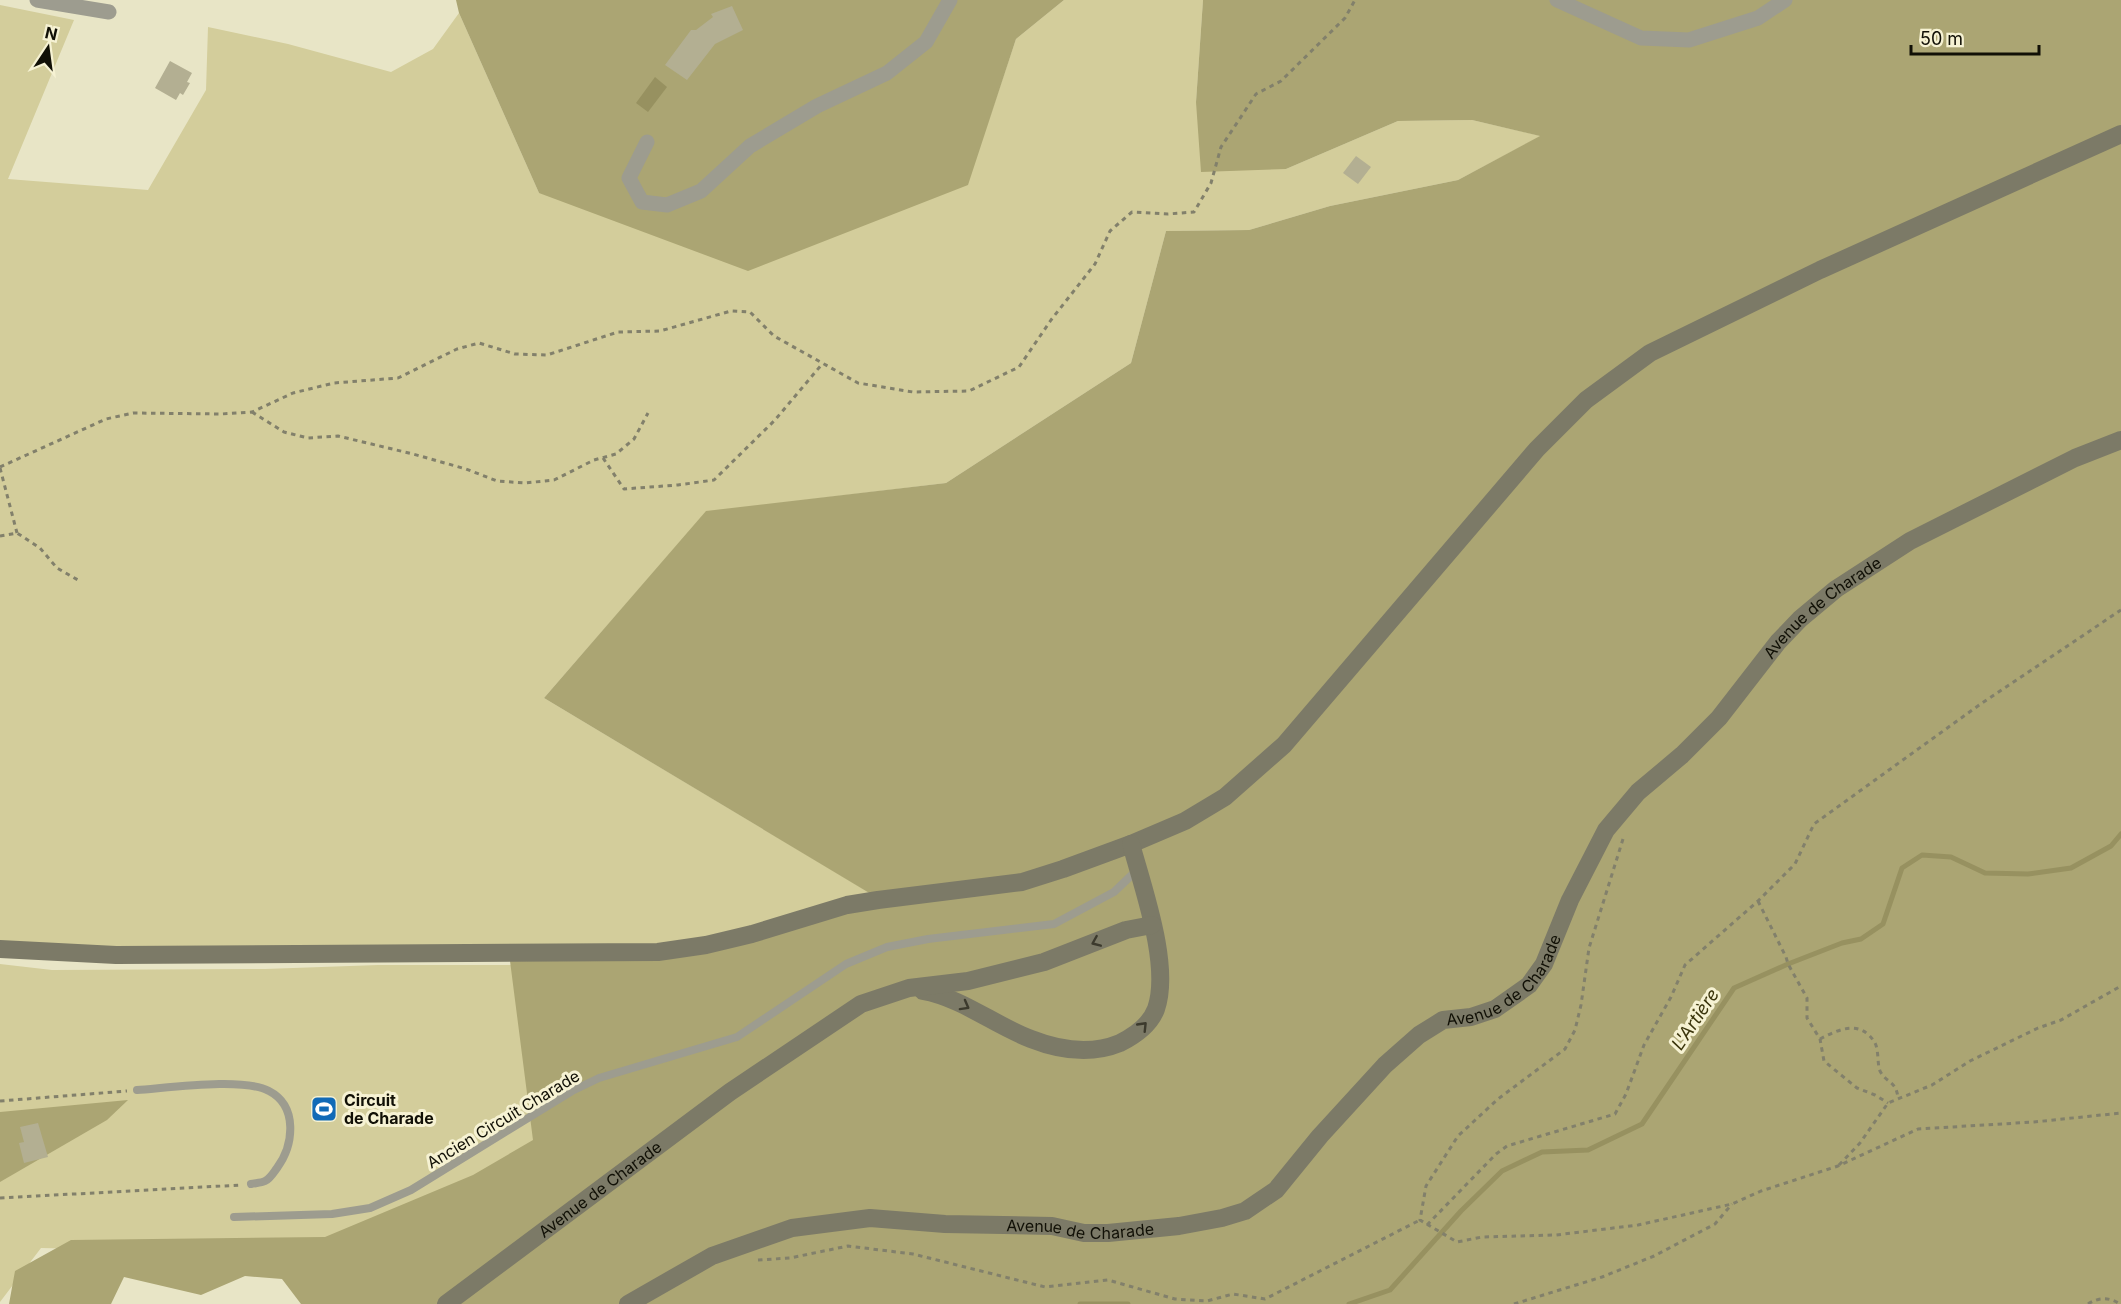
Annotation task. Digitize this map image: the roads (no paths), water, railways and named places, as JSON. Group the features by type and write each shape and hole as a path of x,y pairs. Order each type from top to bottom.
{"street":[{"path":"38,0 108,12"},
{"path":"647,142 629,178 642,202 667,205 701,191 750,146 817,106 895,66 926,42 950,0"},
{"path":"1557,0 1641,38 1689,40 1758,18 1785,0"},
{"path":"0,950 116,955 658,952 729,939 847,905 1022,882 1131,844 1207,809 1256,771 1284,745 1537,449 1567,418 1607,383 1650,353 1694,330 1820,270 2121,134"},
{"name":"Avenue de Charade","path":"628,1304 712,1256 792,1228 870,1218 945,1224 1052,1226 1084,1233 1108,1233 1179,1226 1245,1211 1276,1190 1320,1136 1385,1065 1419,1035 1443,1020 1471,1017 1496,1010 1529,985 1545,964 1570,900 1606,830 1620,811 1638,792 1682,755 1711,725 1778,642 1800,619 1836,589 1910,541 2075,458 2121,440"},
{"path":"909,988 952,999 1030,1039 1058,1048 1080,1050 1112,1046 1130,1039 1149,1022 1155,1010 1160,976 1147,897 1131,844"},
{"name":"Avenue de Charade","path":"446,1304 730,1092 861,1004 909,988 968,981 1044,962 1126,930 1152,925"}],"lane":[{"name":"Ancien Circuit Charade","path":"234,1217 332,1214 370,1208 411,1190 572,1091 599,1078 737,1037 846,964 887,947 918,941 1054,924 1114,892 1139,869"},
{"path":"137,1090 237,1085 270,1091 281,1101 288,1112 291,1124 290,1138 286,1152 272,1174 265,1181 251,1184"}],"waterway":[{"name":"L'Artière","path":"1349,1304 1390,1290 1461,1211 1502,1171 1542,1152 1588,1150 1642,1124 1734,988 1842,943 1861,939 1883,924 1902,868 1922,855 1951,857 1985,873 2028,874 2071,868 2111,846 2121,834"},
{"name":"L'Artière","path":"1080,1304 1128,1304"}],"place":[{"name":"Circuit de Charade","path":"324,1109"}]}
